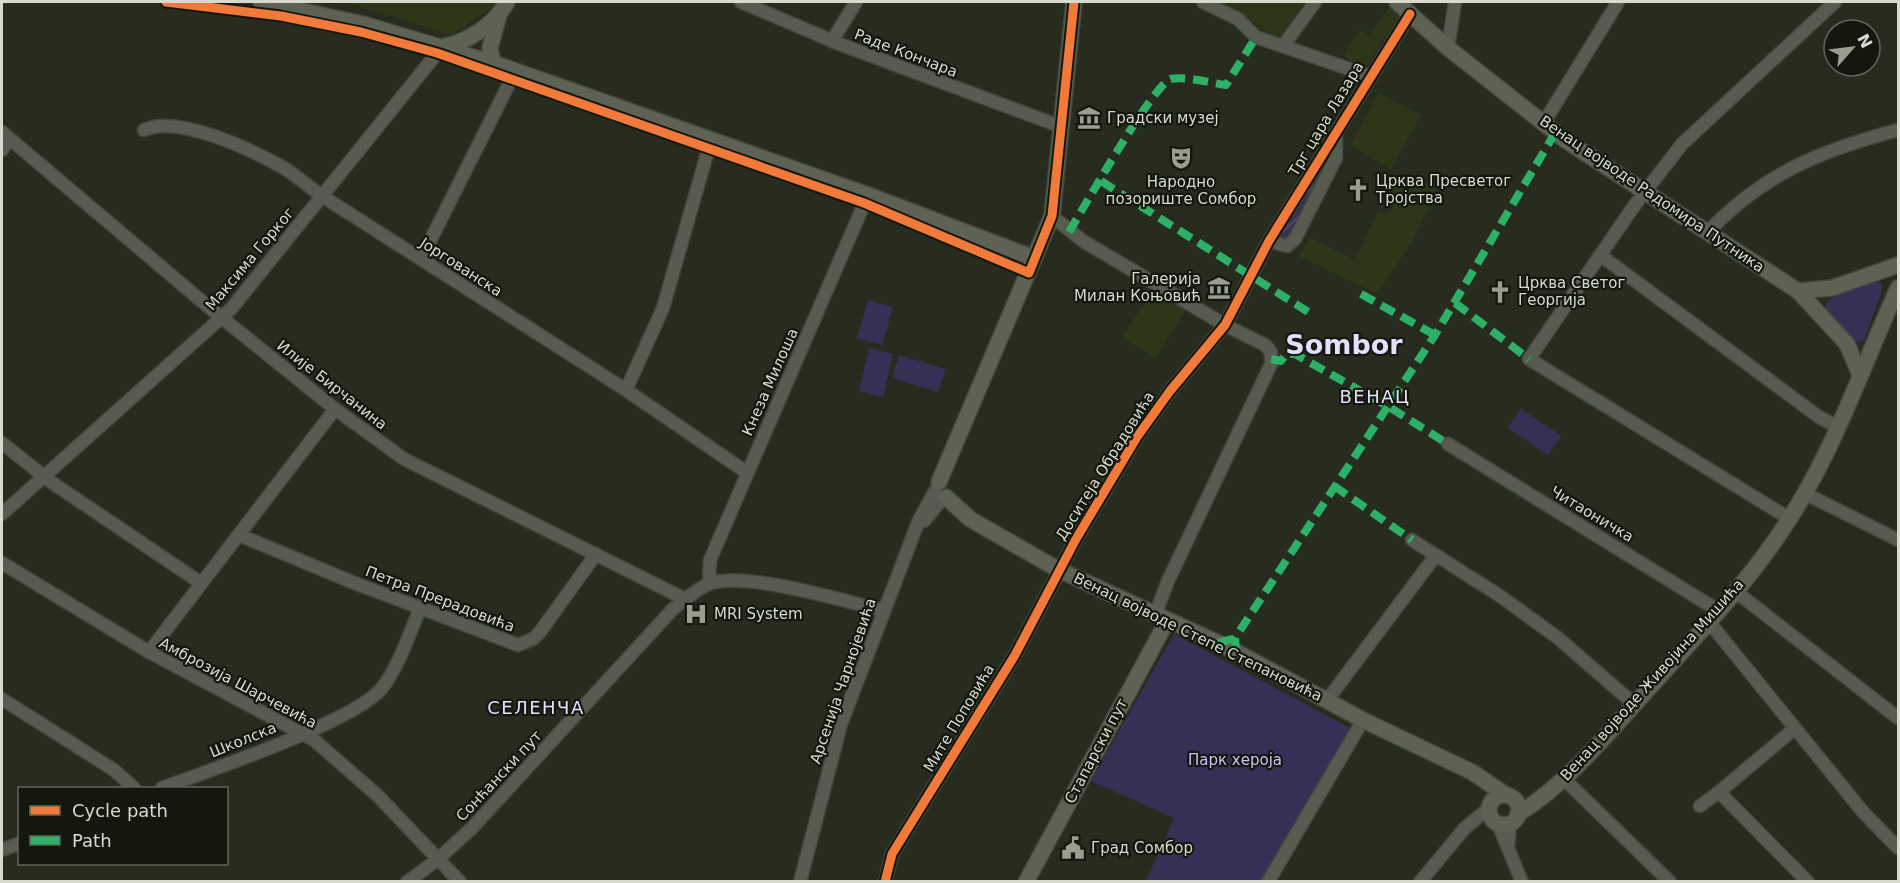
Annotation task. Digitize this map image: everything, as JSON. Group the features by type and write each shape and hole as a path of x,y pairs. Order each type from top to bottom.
{"main road":[{"path":"269,2 363,24 493,63 868,195 1035,258"},
{"path":"944,490 958,448 957,438 1052,216 1074,2"},
{"name":"Венац војводе Радомира Путника","path":"1397,2 1448,48 1543,124 1798,291 1821,313 1847,344"},
{"path":"442,47 466,40 504,7"},
{"path":"493,63 490,48 504,7"},
{"path":"1798,291 1832,288 1899,264"},
{"path":"1878,272 1899,275"},
{"path":"1878,272 1893,282 1897,291"},
{"path":"1821,313 1821,299 1832,288"},
{"name":"Венац војводе Живојина Мишића","path":"1506,821 1564,779 1714,616 1790,519 1838,427 1897,291"},
{"path":"1860,375 1847,344 1874,345"},
{"name":"Венац војводе Степе Степановића","path":"944,490 977,522 1059,570 1227,647 1328,699 1363,720 1472,772 1509,796"},
{"name":"Стапарски пут","path":"1026,882 1161,618"},
{"path":"1485,781 1491,816 1506,821 1518,806 1509,796"},
{"path":"1489,806 1496,797 1545,794"}],"street":[{"name":"Раде Кончара","path":"741,2 832,41 1062,128"},
{"path":"832,41 856,2"},
{"path":"1203,2 1238,19 1256,38 1370,76"},
{"path":"1283,46 1315,2"},
{"path":"1448,48 1455,2"},
{"path":"1543,124 1618,2"},
{"path":"1790,519 1529,358 1644,192 1682,144 1835,2"},
{"name":"Трг цара Лазара","path":"1336,136 1336,158 1295,239 1287,246 1269,241 1410,14"},
{"name":"Максима Горког","path":"2,514 222,318 442,47"},
{"path":"421,260 515,72"},
{"name":"Јоргованска","path":"144,130 163,124 189,129 286,169 322,196 626,390 746,472"},
{"path":"1707,233 1756,188 1794,166 1833,149 1899,130"},
{"path":"2,150 5,135"},
{"name":"Илије Бирчанина","path":"5,135 222,318 335,409 404,459 685,599"},
{"path":"626,390 663,308 711,141"},
{"name":"Кнеза Милоша","path":"709,584 710,560 746,472 868,195"},
{"path":"1052,216 1083,241 1225,325 1265,345 1270,352 1271,364 1168,580 1161,618"},
{"name":"Доситеја Обрадовића","path":"1059,570 1137,437 1170,391 1225,325 1269,241"},
{"path":"1600,255 1819,417 1838,427"},
{"path":"149,652 335,409"},
{"path":"2,443 43,476 201,583"},
{"name":"Читаоничка","path":"1448,444 1714,616 1794,729 1863,812 1899,848"},
{"name":"Арсенија Чарнојевића","path":"800,882 841,724 916,528 944,490"},
{"path":"1804,493 1899,540"},
{"name":"Петра Прерадовића","path":"239,535 420,609 518,645 526,643 540,632 596,554"},
{"path":"1412,540 1500,596 1558,638 1634,704"},
{"path":"1328,699 1436,555"},
{"name":"Амброзија Шарчевића","path":"2,563 149,652 314,740 377,795 460,882"},
{"name":"Мите Поповића","path":"885,882 892,854 1015,655 1059,570"},
{"path":"709,584 726,580 769,585 883,610"},
{"name":"Сонћански пут","path":"407,882 437,860 472,828 673,609 709,584"},
{"path":"1735,591 1899,718"},
{"name":"Школска","path":"167,787 302,734 341,715 382,688 420,609"},
{"path":"2,699 114,770 132,787"},
{"path":"1268,882 1363,720"},
{"path":"1700,806 1794,729"},
{"path":"1564,779 1670,882"},
{"path":"1719,792 1808,882"},
{"path":"1420,882 1472,822 1489,806"},
{"path":"1472,822 1506,821 1508,851 1522,882"},
{"path":"2,850 18,844"}],"shaded area":[{"path":"352,2 499,2 452,35 351,4"},
{"path":"1216,2 1305,2 1278,39 1232,8"},
{"path":"1390,6 1401,14 1364,69 1343,55 1360,30 1369,36"},
{"path":"1379,93 1421,115 1391,169 1350,145"},
{"path":"1394,177 1420,188 1426,182 1437,189 1414,239 1377,294 1299,256 1310,238 1355,260 1379,212 1386,215 1392,211 1394,199 1384,193"},
{"path":"1154,289 1185,310 1155,359 1122,337"}],"green space":[{"path":"1328,156 1331,156 1290,241 1280,238 1278,233"},
{"path":"1875,278 1882,285 1882,290 1864,340 1853,344 1828,313 1825,304 1844,288"},
{"path":"868,300 893,307 882,345 857,338"},
{"path":"869,348 893,354 883,397 859,391"},
{"path":"899,355 946,369 938,392 892,378"},
{"path":"1521,409 1561,436 1548,455 1508,428"},
{"name":"Парк хероја","path":"1174,634 1350,728 1263,881 1146,881 1174,818 1091,781"}],"marked path":[{"path":"1069,232 1135,123 1162,86 1171,79 1177,78 1226,85 1256,37"},
{"path":"1236,652 1235,638 1435,335 1555,133"},
{"path":"1101,181 1313,315"},
{"path":"1361,294 1435,335"},
{"path":"1455,303 1529,359"},
{"path":"1271,359 1281,361 1286,354 1295,354 1389,407 1448,444"},
{"path":"1334,486 1412,540"},
{"path":"1218,643 1235,638"}],"cycle path":[{"path":"166,2 281,16 361,32 437,53 864,203 1029,273 1052,216 1074,2"},
{"path":"885,882 892,854 1015,655 1076,539 1137,437 1170,391 1225,325 1269,241 1410,14"}],"place":[{"name":"Градски музеј","path":"1089,118"},
{"name":"Народно позориште Сомбор","path":"1181,158"},
{"name":"Црква Пресветог Тројства","path":"1358,190"},
{"name":"Галерија Милан Коњовић","path":"1219,288"},
{"name":"Црква Светог Георгија","path":"1500,292"},
{"name":"MRI System","path":"696,614"},
{"name":"Град Сомбор","path":"1073,848"}],"district":[{"name":"Sombor","path":"1344,344"},
{"name":"ВЕНАЦ","path":"1375,396"},
{"name":"СЕЛЕНЧА","path":"536,707"}]}
